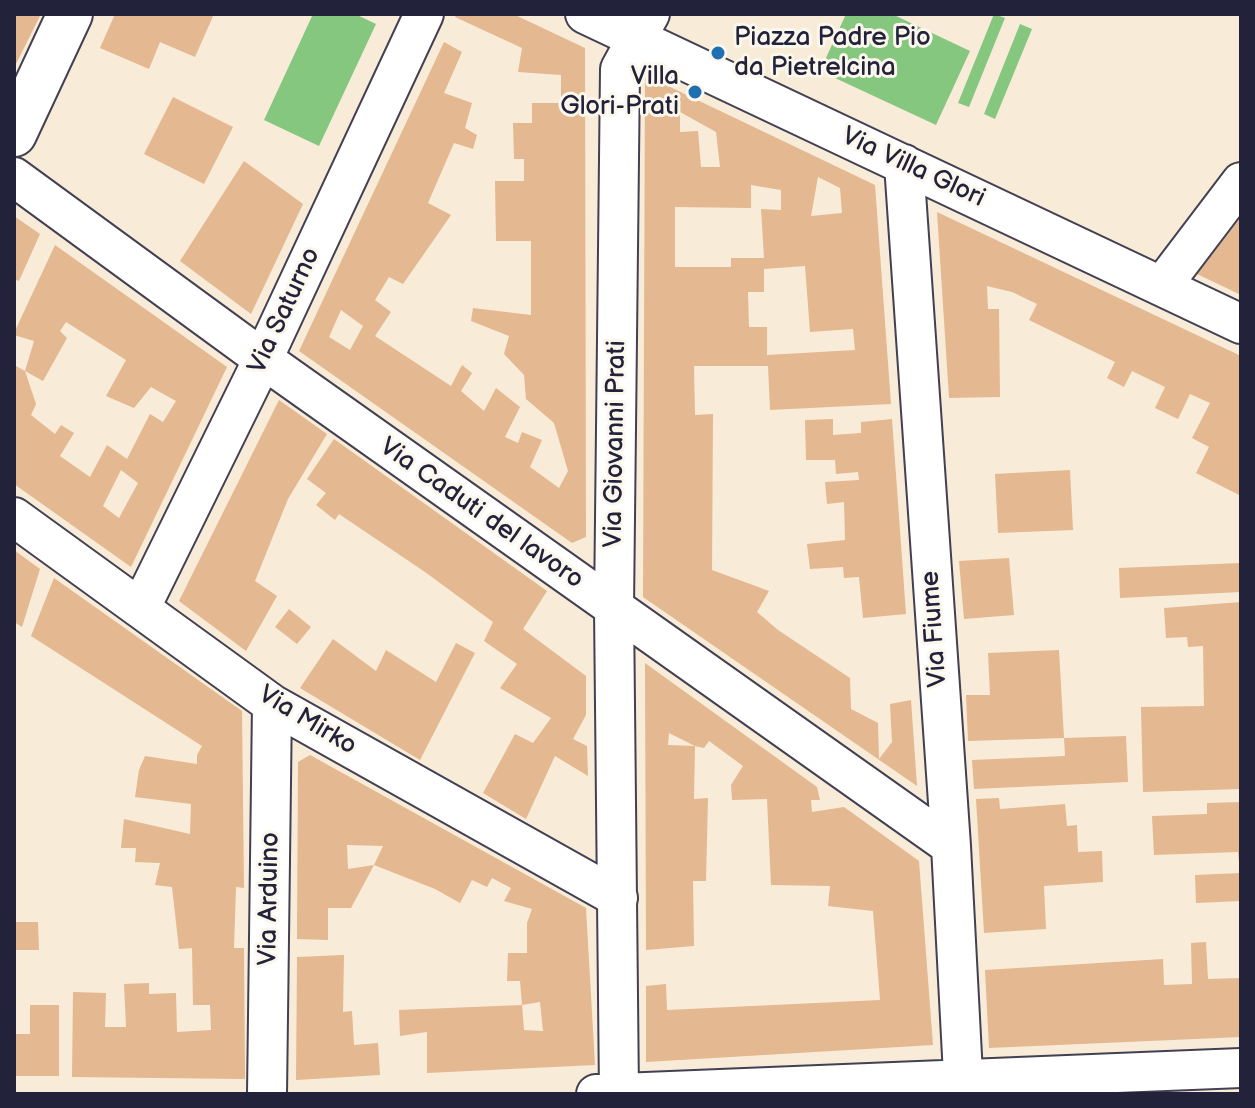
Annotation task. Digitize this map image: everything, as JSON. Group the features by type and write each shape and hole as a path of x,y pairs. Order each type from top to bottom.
{"main road":[{"path":"14,134 70,14"}],"street":[{"name":"Via Saturno","path":"141,607 263,359 424,14"},
{"name":"Via Villa Glori","path":"585,14 643,26 904,164 1241,324"},
{"name":"Via Giovanni Prati","path":"611,1094 618,898 614,608 620,69 643,26"},
{"name":"Via Fiume","path":"904,164 951,846 963,1086"},
{"name":"Via Caduti del lavoro","path":"14,177 263,359 951,846"},
{"path":"1162,286 1241,182"},
{"name":"Via Mirko","path":"14,517 272,704 618,898"},
{"name":"Via Arduino","path":"267,1094 272,704"},
{"path":"611,1094 963,1086 1241,1068"}],"green space":[{"path":"313,14 355,14 376,24 319,146 264,120"},
{"path":"846,14 892,14 970,51 936,125 820,71"},
{"path":"994,14 1005,18 969,107 958,103"},
{"path":"1020,24 1032,29 995,119 984,114"}],"building":[{"path":"14,14 41,14 14,68"},
{"path":"115,14 214,14 195,57 160,42 149,69 100,48"},
{"path":"457,14 513,14 585,48 586,537 572,543 299,351 444,42 462,52 444,93 472,103 465,128 477,135 473,149 454,143 428,203 451,215 403,284 389,277 375,300 391,312 375,336 451,386 462,365 472,373 461,391 484,411 496,388 520,407 505,437 518,443 522,432 542,440 530,467 559,488 568,471 554,423 526,399 524,375 504,354 509,336 471,321 473,308 531,315 531,241 496,241 495,181 524,181 524,159 514,159 513,123 532,123 532,103 561,103 561,75 518,72 522,48 455,17","holes":["341,310 363,326 350,350 329,337"]},
{"path":"645,75 875,185 891,404 770,410 768,366 694,366 695,415 713,414 712,570 769,591 757,612 778,630 850,678 851,709 878,723 879,759 892,742 890,704 911,700 917,786 643,597","holes":["680,112 716,132 720,167 701,167 698,131 680,132","818,177 840,188 842,213 811,216","751,185 781,190 781,210 761,209 764,258 731,258 731,267 675,267 675,207 751,208","805,266 810,332 853,329 855,350 767,355 767,327 749,327 748,292 764,292 764,269"]},
{"path":"173,97 233,127 204,184 144,154"},
{"path":"244,161 303,204 251,314 180,261"},
{"path":"937,212 1241,356 1241,496 1196,473 1209,447 1192,438 1210,403 1190,394 1178,419 1155,408 1165,387 1132,371 1124,387 1107,378 1115,362 1029,320 1037,304 1012,292 987,286 988,309 999,309 1000,397 949,398"},
{"path":"14,216 40,234 19,281 14,279"},
{"path":"1241,217 1241,295 1197,274"},
{"path":"55,245 227,367 131,567 14,484 14,365 25,371 34,341 14,333","holes":["66,322 126,360 106,396 134,408 151,387 176,401 163,422 150,414 127,459 107,445 90,477 60,456 74,433 61,425 55,434 31,415 36,404 25,371 43,381 67,338 60,331","121,470 138,483 119,518 103,506"]},
{"path":"279,400 327,434 288,499 255,581 277,596 246,651 179,601"},
{"path":"833,419 833,435 861,433 861,422 892,419 906,614 863,618 859,577 844,578 843,567 810,569 807,544 845,540 844,502 827,504 825,482 859,480 858,472 836,474 835,460 806,460 805,420"},
{"path":"334,439 547,591 523,629 586,676 586,715 573,739 587,746 588,776 555,756 526,819 483,793 515,734 533,743 551,718 500,688 517,664 484,641 493,622 339,514 335,520 316,505 326,493 307,479"},
{"path":"1070,470 1073,530 998,533 995,474"},
{"path":"14,550 40,569 22,627 14,622"},
{"path":"1009,558 1014,615 964,619 959,561"},
{"path":"1241,563 1241,592 1120,598 1119,568"},
{"path":"54,578 242,711 244,888 236,887 234,948 244,948 245,1079 72,1077 73,992 106,993 105,1027 126,1027 124,984 149,983 149,994 176,993 177,1032 211,1030 210,1005 193,1005 192,948 179,949 172,887 155,885 160,863 135,862 136,848 121,848 124,819 190,834 191,804 135,797 139,770 145,756 197,764 197,755 202,746 31,636"},
{"path":"1241,602 1241,789 1143,792 1141,707 1204,706 1203,646 1188,647 1187,637 1166,638 1164,608"},
{"path":"289,609 311,627 297,644 275,627"},
{"path":"333,639 376,671 386,650 436,682 456,643 475,653 420,760 300,688"},
{"path":"1059,650 1064,738 968,741 966,695 990,695 988,653"},
{"path":"645,663 817,787 820,800 811,800 812,812 844,807 919,861 933,1045 646,1062 646,986 666,984 667,1010 880,1000 873,911 828,906 830,886 771,885 767,799 732,800 731,785 743,766 709,741 704,748 695,746 694,799 708,798 706,881 693,881 694,946 646,950","holes":["669,733 695,746 668,745"]},
{"path":"1126,736 1128,782 974,789 972,760 1065,756 1064,738"},
{"path":"310,755 586,908 595,1065 427,1073 427,1032 400,1036 399,1010 522,1005 520,981 507,981 508,953 527,953 527,923 532,909 504,901 511,888 492,878 487,887 472,880 460,903 435,889 374,865 351,908 328,908 328,940 297,939 298,762","holes":["347,845 383,846 374,865 348,869","540,1002 543,1031 524,1030 522,1005"]},
{"path":"999,798 1000,809 1065,804 1067,826 1077,825 1078,852 1102,851 1103,882 1044,886 1046,929 984,933 976,799"},
{"path":"1241,802 1241,862 1238,852 1154,855 1152,816 1207,814 1207,803"},
{"path":"1241,873 1241,901 1196,903 1195,875"},
{"path":"14,922 38,922 39,950 14,950"},
{"path":"1206,942 1208,979 1241,978 1241,1037 989,1048 985,970 1163,959 1164,985 1192,984 1191,943"},
{"path":"344,955 343,1012 352,1011 354,1045 378,1043 380,1075 296,1080 297,957"},
{"path":"30,1005 59,1005 59,1076 14,1076 14,1034 30,1034"}],"place":[{"name":"Piazza Padre Pio da Pietrelcina","path":"718,53"},
{"name":"Villa Glori-Prati","path":"695,92"}]}
